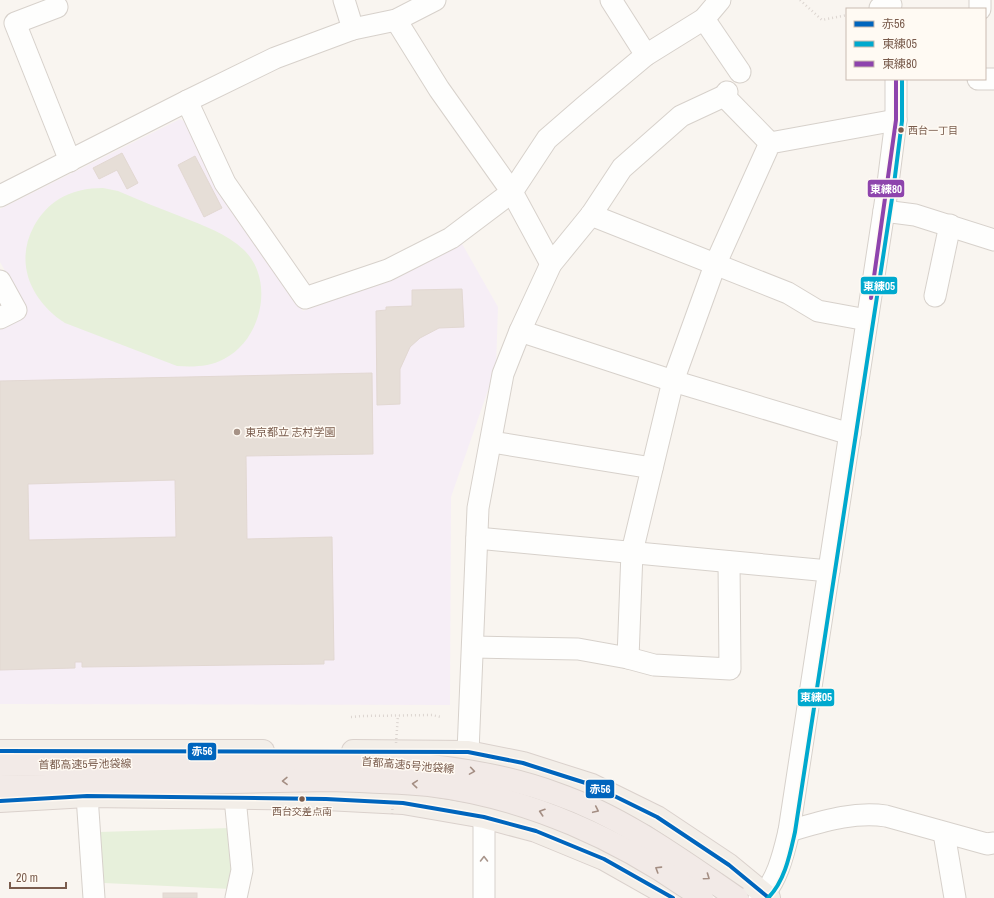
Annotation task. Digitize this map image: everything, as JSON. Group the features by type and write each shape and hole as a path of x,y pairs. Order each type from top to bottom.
{"highway":[{"name":"首都高速5号池袋線","path":"0,765 328,760 427,765 477,772 516,780 544,789 598,811 665,849 737,898"},
{"name":"首都高速5号池袋線","path":"0,787 329,780 383,781 430,786 511,802 550,815 621,847 654,866 702,898"}],"main road":[{"path":"0,751 468,752 523,762 592,785 657,817 729,865 764,897"},
{"path":"0,801 87,796 326,799 403,802 484,817 536,831 604,859 673,898"}],"street":[{"path":"344,0 353,29"},
{"path":"0,196 275,58 353,29 396,20 435,0"},
{"path":"611,0 646,55"},
{"path":"187,101 225,183 305,298 388,270 451,238 512,192 547,139 646,55 704,19 720,0"},
{"path":"57,7 15,23 70,161"},
{"path":"704,19 740,72"},
{"path":"396,20 439,89 512,192 551,264"},
{"path":"764,897 783,860 789,831 884,211 896,120 896,80"},
{"path":"468,752 478,508 492,442 503,374 520,331 551,264 591,215 622,168 681,116 725,94 770,143"},
{"path":"770,143 896,120"},
{"path":"628,658 632,552 673,381 714,265 770,143"},
{"path":"884,211 915,215 994,240"},
{"path":"591,215 714,265 788,293 818,311 867,320"},
{"path":"935,296 950,225"},
{"path":"0,281 16,310 0,318"},
{"path":"520,331 673,381 850,434"},
{"path":"492,442 652,468"},
{"path":"477,538 829,571"},
{"path":"473,647 578,649 628,658 654,665 730,669 729,562"},
{"path":"87,796 94,898"},
{"path":"235,798 242,870 236,898"},
{"path":"789,831 842,817 874,814 987,844 994,843"},
{"path":"484,817 484,898"},
{"path":"944,833 955,898"}],"path":[{"path":"800,0 822,20 846,15"},
{"path":"351,717 432,715 441,717"}],"shaded area":[{"name":"東京都立 志村学園","path":"180,119 187,123 217,183 303,311 395,276 461,242 498,307 496,367 451,497 450,705 0,704 0,328 22,316 26,307 0,262 0,209"}],"green space":[{"path":"103,188 118,191 207,227 222,234 244,250 254,263 259,277 261,293 260,309 248,338 237,350 224,359 213,364 177,366 65,323 43,304 29,280 26,267 28,240 34,226 48,207 64,196 80,190"},
{"path":"230,828 233,832 231,889 104,883 99,832"}],"building":[{"path":"122,153 138,183 127,189 117,170 99,179 93,168"},
{"path":"195,156 222,208 204,217 178,165"},
{"path":"462,289 464,327 439,328 420,338 410,347 400,369 400,404 377,405 376,311 386,310 386,307 412,306 412,290"},
{"path":"372,373 373,454 246,456 247,539 332,537 334,660 324,660 324,664 82,667 82,662 75,662 75,668 0,670 0,381","holes":["175,480 176,537 29,540 28,484"]},
{"path":"163,893 197,893 197,898 163,898"}],"transit line":[{"name":"東練80","path":"871,298 896,120 896,80"},
{"name":"東練05","path":"768,898 779,884 783,875 789,858 795,832 893,192 902,121 902,80"},
{"name":"赤56","path":"0,751 468,752 523,763 592,785 657,817 729,865 769,898"},
{"name":"赤56","path":"0,801 87,796 326,799 403,803 484,817 536,831 604,859 673,898"}],"place":[{"name":"西台一丁目","path":"901,130"},
{"name":"東京都立 志村学園","path":"237,432"},
{"name":"西台交差点南","path":"302,799"}]}
